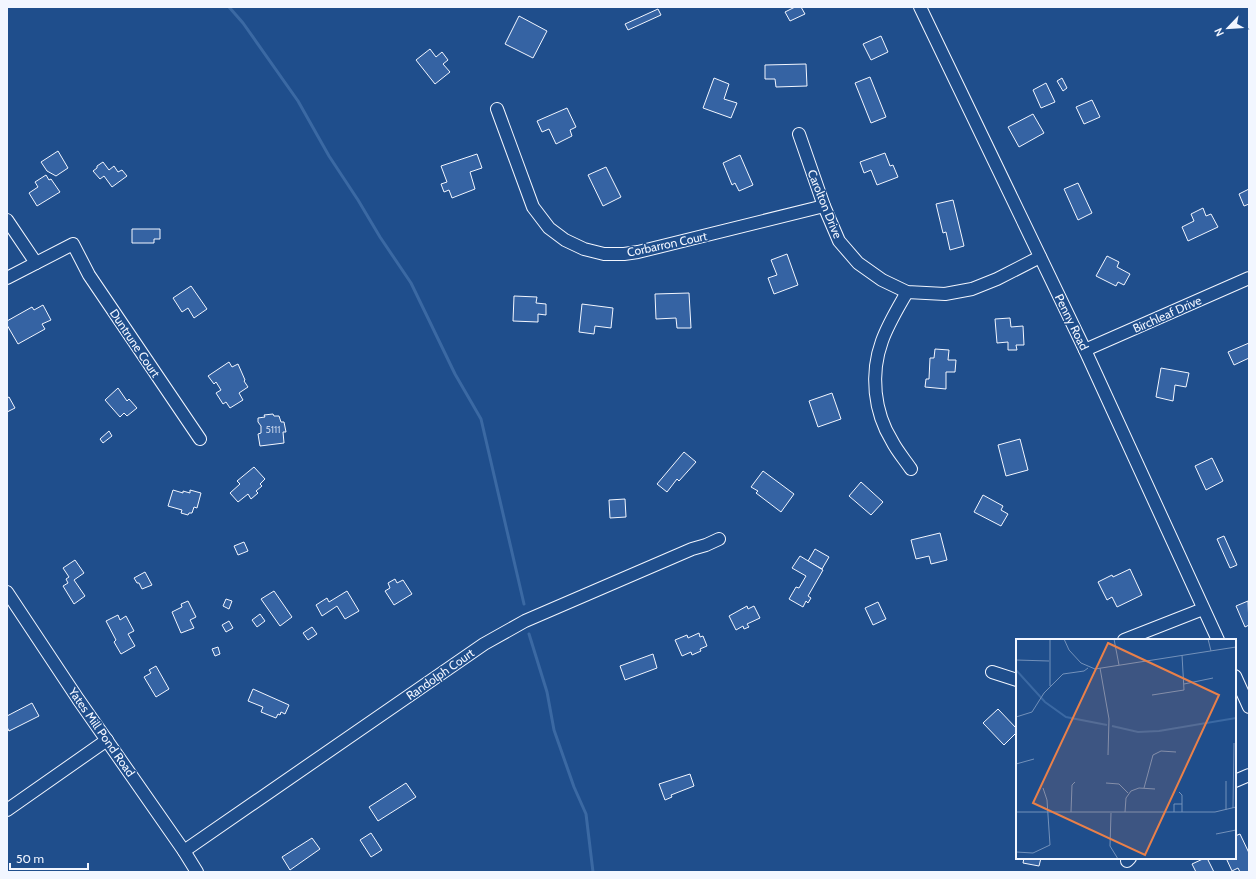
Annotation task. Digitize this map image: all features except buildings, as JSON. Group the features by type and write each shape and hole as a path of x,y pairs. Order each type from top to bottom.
{"street":[{"name":"Penny Road","path":"920,7 1085,350 1218,639"},
{"name":"Corbarron Court","path":"497,108 533,207 549,228 565,240 584,249 604,254 638,252 824,206"},
{"name":"Carolton Drive","path":"799,134 824,206 839,241 858,263 882,280 907,292 946,294 972,289 997,279 1040,257"},
{"path":"7,220 36,263 7,278"},
{"name":"Duntrune Court","path":"36,263 74,244 89,275 200,439"},
{"name":"Birchleaf Drive","path":"1085,350 1249,278"},
{"path":"907,292 882,341 878,355 875,383 880,416 892,441 912,469"},
{"name":"Randolph Court","path":"184,851 484,644 525,621 692,549 719,539"},
{"name":"Yates Mill Pond Road","path":"7,592 78,699 197,872"},
{"path":"1127,639 1203,609"},
{"path":"992,672 1016,680"},
{"path":"1236,678 1249,707"},
{"path":"7,810 107,740"},
{"path":"1236,781 1249,775"}],"waterway":[{"path":"229,7 243,23 298,101 329,156 411,283 455,374 481,419 524,604"},
{"path":"529,634 547,692 554,730 574,787 586,814 593,872"}]}
